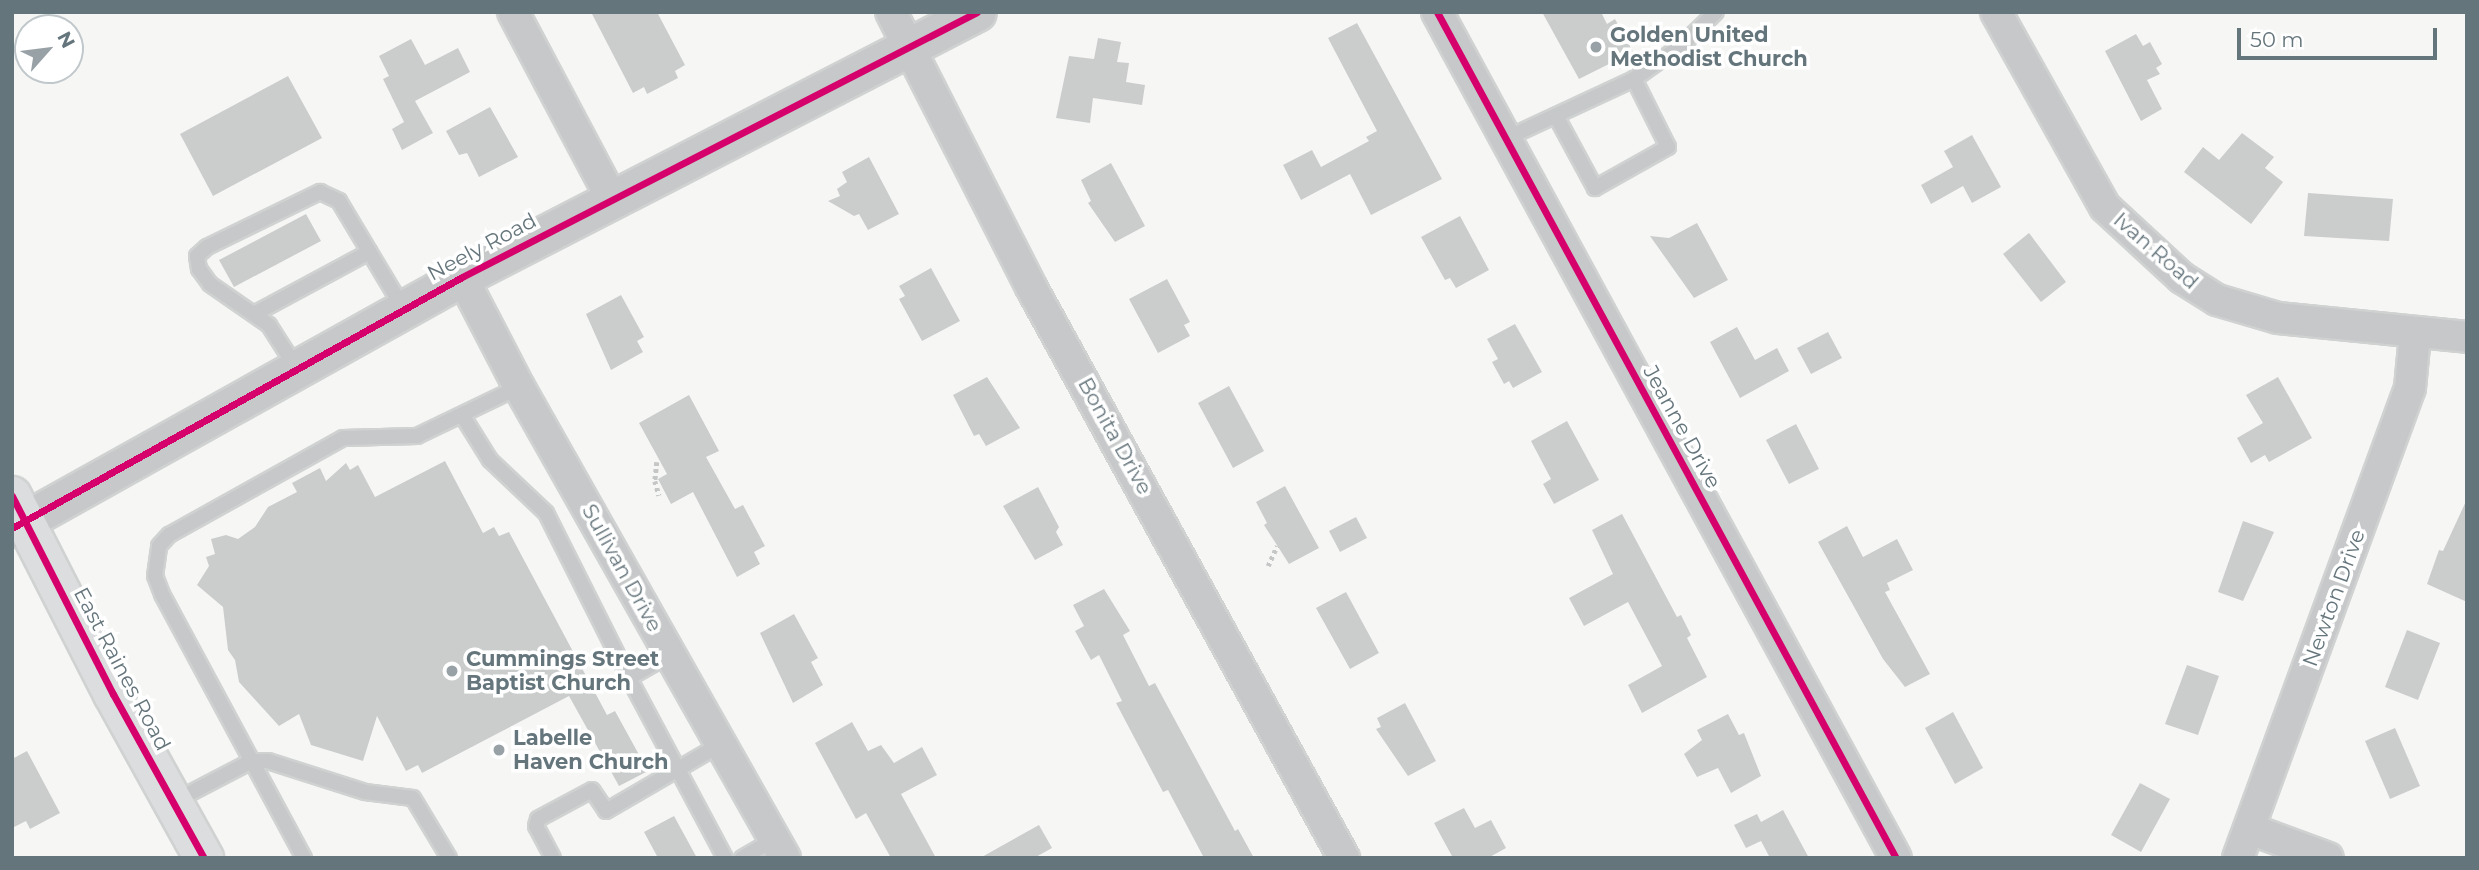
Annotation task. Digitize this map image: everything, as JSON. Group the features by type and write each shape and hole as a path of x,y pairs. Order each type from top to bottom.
{"main road":[{"name":"East Raines Road","path":"17,515 116,701 204,858"}],"street":[{"path":"513,12 612,199"},
{"name":"Bonita Drive","path":"891,12 1026,276 1344,858"},
{"name":"Neely Road","path":"17,515 297,370 462,277 906,45 977,12"},
{"name":"Jeanne Drive","path":"1437,12 1896,858"},
{"name":"Ivan Road","path":"1996,12 2105,207 2182,278 2217,300 2244,310 2416,335 2467,337"},
{"name":"Sullivan Drive","path":"462,277 519,387 780,848"},
{"name":"Newton Drive","path":"2238,858 2410,388 2416,335"},
{"path":"2250,829 2328,858"}],"lane":[{"path":"1505,139 1634,79 1682,45 1716,12"},
{"path":"1556,116 1595,188 1668,147 1634,79"},
{"path":"297,370 277,334 254,314 210,284 199,269 197,256 207,247 320,192 339,201 404,309"},
{"path":"254,314 369,252"},
{"path":"303,858 162,594 155,576 159,546 170,535 343,438 417,436 519,387"},
{"path":"463,415 491,460 546,513 629,678 725,858"},
{"path":"629,678 671,654"},
{"path":"553,858 536,827 538,819 593,790 606,811 678,766 721,744"},
{"path":"174,802 252,761 268,761 365,792 412,798 449,858"},
{"path":"742,858 780,848"}],"path":[{"path":"657,462 655,481 659,495"},
{"path":"1268,566 1277,546"}],"building":[{"path":"591,12 657,12 685,65 675,71 678,78 647,94 644,87 633,93"},
{"name":"Golden United Methodist Church","path":"1542,12 1601,12 1607,24 1615,19 1633,52 1579,79"},
{"path":"1357,23 1442,179 1371,215 1350,174 1301,200 1283,165 1312,150 1321,167 1369,141 1366,137 1377,131 1328,38"},
{"path":"2136,34 2143,46 2150,42 2162,64 2156,68 2160,74 2147,80 2162,109 2141,121 2105,51"},
{"path":"1098,38 1121,42 1117,62 1129,63 1126,82 1145,85 1142,105 1093,98 1090,123 1056,118 1069,56 1094,59"},
{"path":"411,39 425,65 458,48 470,72 415,101 433,133 402,150 392,129 404,122 383,79 389,76 379,56"},
{"path":"288,76 322,138 213,196 180,134"},
{"path":"490,107 518,157 479,177 467,153 459,155 446,131"},
{"path":"2242,133 2274,157 2265,168 2283,182 2251,224 2184,172 2203,147 2219,160"},
{"path":"1972,135 2001,187 1972,203 1963,186 1931,204 1921,185 1953,167 1944,151"},
{"path":"869,157 899,214 868,230 859,214 854,216 828,201 840,196 837,189 847,182 842,172"},
{"path":"1111,163 1145,226 1115,242 1088,203 1091,201 1081,180"},
{"path":"2308,193 2393,199 2389,241 2304,236"},
{"path":"306,214 321,241 234,287 219,260"},
{"path":"1460,216 1489,270 1456,288 1450,278 1445,280 1421,237"},
{"path":"1697,223 1728,280 1694,298 1650,236 1669,238"},
{"path":"2029,233 2066,282 2041,302 2003,254"},
{"path":"931,268 960,321 922,341 899,299 905,296 899,286"},
{"path":"1167,279 1190,322 1184,325 1190,336 1158,353 1129,299"},
{"path":"621,295 644,337 637,341 643,352 611,370 586,314"},
{"path":"1515,324 1542,372 1513,388 1509,381 1504,384 1492,362 1498,359 1487,339"},
{"path":"1737,327 1755,360 1777,348 1789,371 1740,398 1710,342"},
{"path":"1828,332 1842,358 1811,374 1797,348"},
{"path":"987,377 1020,428 986,446 979,434 974,436 953,395"},
{"path":"2278,377 2312,438 2269,462 2265,455 2251,463 2237,438 2263,423 2246,395"},
{"path":"1229,386 1264,451 1233,468 1198,403"},
{"path":"689,395 719,451 706,457 735,509 743,505 765,546 754,552 760,564 737,577 693,492 671,504 658,479 667,474 639,423"},
{"path":"1567,421 1599,480 1554,504 1543,484 1551,479 1531,441"},
{"path":"1796,424 1819,469 1789,484 1766,440"},
{"path":"445,461 483,533 494,527 499,536 509,532 607,715 615,711 648,771 619,786 569,696 422,773 418,765 406,771 377,716 363,761 311,745 299,714 279,726 239,682 235,660 228,650 223,607 197,585 209,566 206,557 215,554 211,539 226,535 238,539 255,527 268,507 297,492 292,483 320,468 326,481 346,463 350,470 358,465 375,497"},
{"path":"1285,486 1319,548 1289,564 1264,525 1267,523 1256,502"},
{"path":"1038,487 1059,527 1056,532 1063,545 1035,560 1003,506"},
{"path":"2467,499 2467,602 2427,584 2439,550 2443,551"},
{"path":"1622,514 1677,617 1681,615 1691,635 1687,638 1707,677 1642,713 1628,685 1662,666 1628,602 1584,626 1569,598 1613,574 1592,530"},
{"path":"1356,517 1367,538 1340,552 1329,531"},
{"path":"2243,521 2274,532 2243,601 2218,592"},
{"path":"1847,526 1863,557 1897,539 1913,570 1887,583 1890,590 1885,592 1930,674 1905,687 1883,659 1818,542"},
{"path":"1104,589 1130,631 1123,635 1149,686 1155,683 1235,831 1238,829 1254,858 1204,858 1168,790 1163,792 1116,703 1122,701 1099,655 1091,660 1075,631 1084,626 1073,605"},
{"path":"1346,592 1379,653 1350,669 1316,608"},
{"path":"794,614 818,658 811,662 823,685 793,703 760,633"},
{"path":"2407,630 2440,643 2418,700 2385,687"},
{"path":"2187,665 2219,676 2198,735 2165,724"},
{"path":"1405,703 1436,761 1408,776 1376,729 1381,727 1377,718"},
{"path":"1953,712 1983,768 1955,784 1925,728"},
{"path":"1728,714 1739,735 1744,733 1761,776 1731,793 1718,768 1697,777 1684,754 1702,740 1697,730"},
{"path":"852,722 868,751 881,745 894,763 922,747 937,775 901,794 936,858 891,858 866,813 856,819 815,743"},
{"path":"2395,728 2420,786 2390,799 2365,741"},
{"path":"27,751 60,813 30,829 26,821 12,828 12,759"},
{"path":"2140,783 2170,799 2141,852 2111,835"},
{"path":"1464,808 1475,828 1491,820 1506,848 1488,858 1453,858 1434,823"},
{"path":"1783,810 1809,858 1770,858 1761,841 1746,848 1734,825 1757,814 1761,822"},
{"path":"674,816 697,858 658,858 644,832"},
{"path":"1039,825 1052,848 1034,858 980,858"}],"cycle path":[{"path":"12,528 462,277 977,12"},
{"path":"1437,12 1896,858"},
{"path":"12,496 113,694 204,858"}],"place":[{"name":"Golden United Methodist Church","path":"1596,47"},
{"name":"Cummings Street Baptist Church","path":"452,671"},
{"name":"Labelle Haven Church","path":"499,750"}]}
